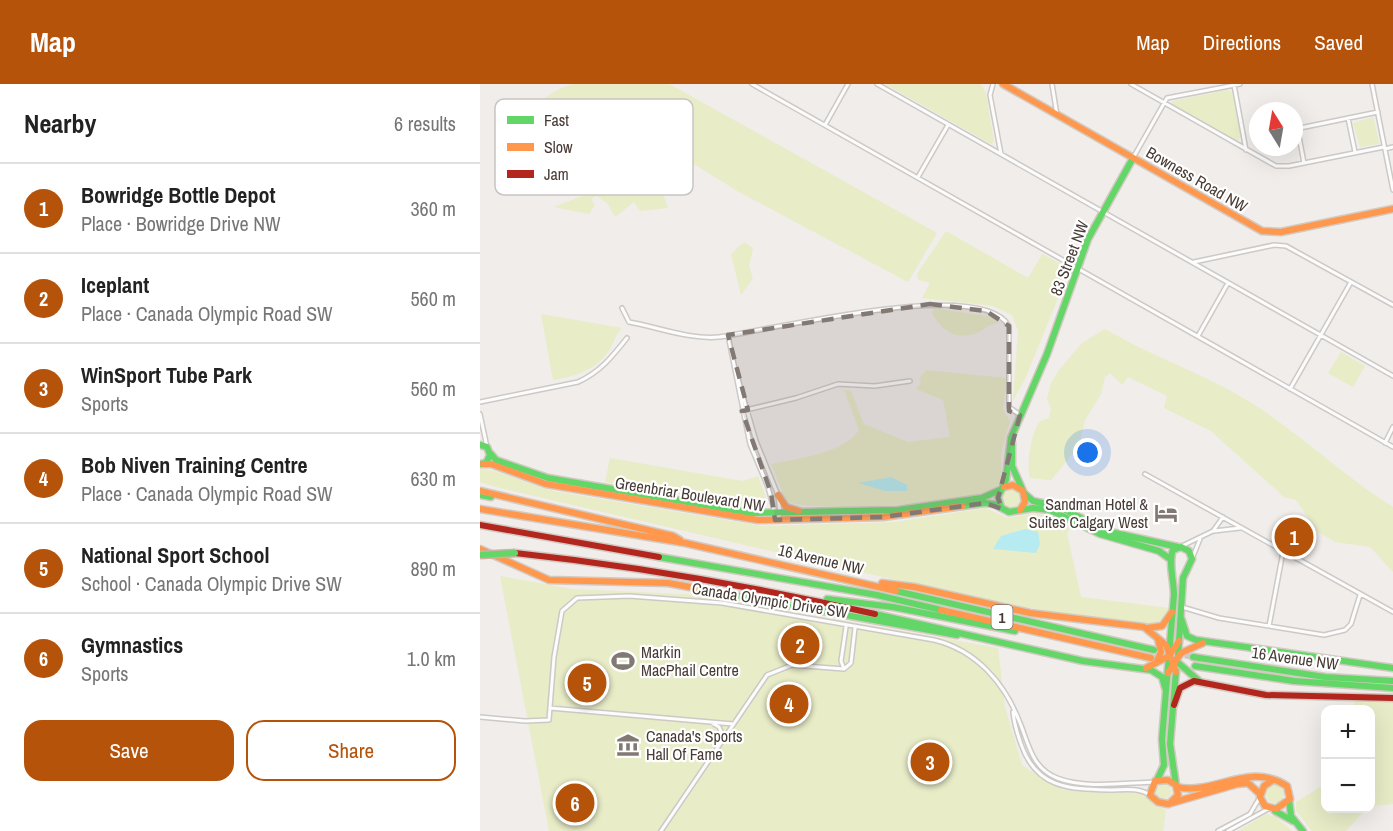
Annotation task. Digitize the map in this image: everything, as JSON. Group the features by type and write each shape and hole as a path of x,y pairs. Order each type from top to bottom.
{"main road":[{"name":"Bowness Road NW","path":"1003,84 1255,228 1268,232 1393,209"},
{"name":"83 Street NW","path":"1002,488 1006,480 1008,449 1014,430 1047,354 1078,268 1102,212 1133,158"},
{"name":"83 Street NW","path":"1014,430 1012,466 1023,492"},
{"name":"Greenbriar Boulevard NW","path":"480,445 496,460 548,478 727,510 777,516 871,512 943,504 985,498 1002,488"},
{"path":"482,464 488,460 489,451"},
{"name":"Greenbriar Boulevard NW","path":"482,464 491,464 546,484 733,517 883,517 985,503 1002,509"},
{"path":"1191,562 1180,569 1159,551 1100,534 1050,510 1032,508 1009,512 1002,509 998,500 1002,488 1013,485 1033,501 1060,507 1106,531 1146,543 1189,550 1191,562 1183,578 1179,641 1168,673 1162,739 1164,765 1150,795 1158,804 1170,804 1234,783 1248,783 1271,809 1294,822 1303,831"},
{"path":"1017,511 1024,505 1023,492"},
{"path":"480,493 673,536 685,543"},
{"path":"778,495 786,507 807,513"},
{"name":"16 Avenue NW","path":"480,509 685,543 851,579 1018,621 1154,650"},
{"name":"16 Avenue NW","path":"480,525 866,593 1151,658"},
{"path":"1170,804 1177,798 1170,744 1176,672 1173,656 1172,612 1174,574 1171,561 1172,552 1179,547"},
{"path":"480,549 535,576 556,581 668,583 1032,647"},
{"path":"480,555 515,553 591,561 805,598 1032,647 1096,664 1159,673 1166,691"},
{"path":"851,579 914,587 1030,613 1144,627 1162,626 1172,612"},
{"path":"805,598 893,607 1054,637"},
{"path":"1181,618 1183,630 1189,638 1393,668"},
{"path":"1144,627 1154,633 1173,656 1202,683"},
{"path":"1151,667 1157,662 1161,652 1154,633"},
{"path":"1143,669 1197,644 1216,642"},
{"name":"16 Avenue NW","path":"1193,657 1325,677 1393,681"},
{"name":"16 Avenue NW","path":"1195,666 1294,681 1393,688"},
{"path":"1174,705 1182,686 1191,681 1225,690 1264,695 1337,699 1393,698"},
{"path":"1156,781 1168,780 1177,786 1193,791 1228,778 1273,780 1287,786 1289,810 1294,822"},
{"path":"1260,796 1264,786 1273,780"},
{"path":"1271,809 1281,808 1289,800"}],"street":[{"path":"752,84 1393,447"},
{"path":"825,125 848,84"},
{"path":"877,84 1393,375"},
{"path":"993,84 990,95 1001,153"},
{"path":"1052,84 1058,115"},
{"path":"1131,84 1276,166 1393,147"},
{"path":"1163,102 1167,98 1240,84"},
{"path":"1372,84 1393,190"},
{"path":"1234,85 1246,150"},
{"name":"83 Street NW","path":"1133,158 1163,102"},
{"path":"1304,163 1298,131 1300,128 1378,112"},
{"path":"1348,118 1355,152"},
{"path":"918,177 948,125"},
{"path":"1192,262 1274,245 1286,246 1393,305"},
{"path":"1290,389 1352,282"},
{"path":"1197,336 1228,283"},
{"path":"622,308 629,322 701,335 728,335 886,308 930,304 986,311 1001,317 1009,326 1009,407 1020,416"},
{"path":"728,335 750,444 771,493 777,516"},
{"path":"480,402 578,382 600,370 627,338"},
{"path":"735,370 740,378 756,441 778,495 777,516"},
{"path":"742,411 796,398 838,384 875,386 910,381"},
{"path":"480,414 489,451"},
{"path":"1385,443 1393,427"},
{"path":"1145,474 1393,612"},
{"path":"1179,547 1200,539 1212,531 1223,517"},
{"path":"1212,531 1243,528"},
{"path":"1191,562 1200,539"},
{"path":"1269,626 1283,552"},
{"path":"1182,607 1219,618 1324,635 1335,634 1351,624 1360,595"},
{"name":"Canada Olympic Drive SW","path":"550,708 554,657 562,611 577,597 629,596 722,603 934,640 960,649 992,675 1019,721 1031,756 1041,768 1054,777 1069,781 1099,783 1156,781"},
{"path":"844,669 841,661 846,626"},
{"path":"661,831 761,683 773,671 792,665 844,669 851,663 855,628"},
{"path":"480,717 549,720 550,708 733,724"},
{"name":"Canada Olympic Drive SW","path":"1013,711 1013,722 1028,760 1049,781 1069,788 1136,789 1150,795"},
{"path":"710,722 719,727 724,740"},
{"path":"1218,831 1250,814 1260,796"},
{"path":"1228,831 1260,811 1271,809"}],"highlighted area":[{"path":"930,304 986,311 1009,326 1009,411 1020,415 998,498 1002,509 985,503 883,517 775,520 771,493 742,411 748,410 728,335"}],"green space":[{"path":"573,84 669,84 937,233 908,282 739,192 693,163 693,99 543,99 555,91"},
{"path":"885,84 981,84 986,93 994,142 991,144"},
{"path":"1227,90 1232,92 1241,137 1237,141 1171,104 1173,101"},
{"path":"1373,117 1378,144 1360,147 1353,123"},
{"path":"584,195 663,195 668,208 640,211 634,202 615,217 608,204 597,196 591,199 595,205 589,214 554,207"},
{"path":"946,231 1028,278 1042,254 1070,269 1025,379 1013,401 1018,331 1012,315 993,306 922,298 930,283 918,280 917,274"},
{"path":"744,242 753,248 749,266 753,278 741,295 731,254"},
{"path":"934,308 993,317 999,323 970,335 956,335 940,325 932,313"},
{"path":"541,314 622,328 610,349 599,362 578,374 553,380"},
{"path":"1105,329 1219,385 1256,406 1393,507 1393,572 1370,547 1335,542 1318,532 1296,500 1284,497 1211,431 1164,408 1167,396 1128,377 1122,385 1110,373 1105,377 1101,394 1085,420 1079,446 1051,480 1030,478 1029,457 1032,441 1040,421 1049,418 1051,409 1047,399 1051,383 1082,343"},
{"path":"1341,352 1365,366 1353,387 1328,373"},
{"path":"926,370 1007,378 1003,410 1010,421 1001,453 1002,481 1000,483 986,492 970,496 885,506 824,507 786,501 771,464 832,450 852,438 859,430 844,390 851,391 864,424 908,442 950,437 943,400 916,389 921,383 920,377"},
{"path":"610,458 742,481 758,476 768,503 759,507 605,482"},
{"path":"480,469 495,471 553,491 762,526 894,522 986,508 1007,518 1037,513 1071,526 1067,533 1081,597 1169,608 1163,622 1151,627 986,601 500,488 480,482"},
{"path":"1011,490 1017,493 1020,499 1017,505 1011,508 1005,505 1002,499 1005,493"},
{"path":"500,576 572,589 701,595 998,648 1005,707 1022,765 1063,790 1143,793 1156,807 1166,809 1163,831 549,831"},
{"path":"1393,701 1393,804 1375,806 1375,705 1354,705 1354,702"},
{"path":"1160,783 1166,783 1171,791 1169,797 1160,799 1155,794 1155,788"},
{"path":"1275,785 1283,790 1284,794 1279,802 1275,803 1267,798 1266,794 1271,786"},
{"path":"1321,786 1321,813 1362,813 1346,831 1312,831 1296,811 1296,802"},
{"path":"1266,814 1276,817 1292,831 1238,831"}],"water":[{"path":"891,477 907,485 907,491 885,491 858,483"},
{"path":"1025,529 1038,532 1040,544 1036,553 993,549 1001,536"}],"tunnel":[{"path":"1167,652 1193,657"}],"traffic: fast":[{"path":"1001,507 998,497 1006,480 1011,438 1047,354 1088,239 1133,158"},
{"path":"1012,442 1012,466 1023,491"},
{"path":"480,445 487,447 490,455 486,463 480,464"},
{"path":"490,453 496,460 548,478 751,513 898,510 982,498 1002,489"},
{"path":"1024,493 1033,501 1060,507 1106,531 1178,547"},
{"path":"480,495 491,497"},
{"path":"963,506 985,503 994,504 1009,512 1033,508 1050,510 1100,534 1159,551 1170,559"},
{"path":"1157,780 1164,765 1162,739 1174,595 1171,560 1173,550 1181,547 1189,551 1192,559 1183,578 1178,657"},
{"path":"480,555 515,553"},
{"path":"659,557 877,595 941,610"},
{"path":"896,591 1154,650"},
{"path":"717,592 957,635"},
{"path":"827,599 893,607 1015,631"},
{"path":"875,614 1083,661 1151,670 1162,677 1166,691"},
{"path":"1181,618 1187,636 1196,640 1393,668"},
{"path":"1193,657 1325,677 1393,681"},
{"path":"1175,660 1199,681"},
{"path":"1195,666 1294,681 1393,688"},
{"path":"1176,671 1170,744 1176,785"},
{"path":"1289,800 1291,816 1303,831"},
{"path":"1275,811 1293,821"}],"traffic: slow":[{"path":"1003,84 1262,231 1281,232 1393,209"},
{"path":"483,464 491,464 546,484 758,520 883,517 963,506"},
{"path":"1004,487 1013,485 1023,491 1025,502 1020,510"},
{"path":"480,491 673,536 680,540"},
{"path":"778,495 786,507 799,511"},
{"path":"480,509 685,543 896,591"},
{"path":"480,549 549,580 668,583 717,592"},
{"path":"882,583 914,587 1030,613 1144,627 1166,645 1176,672"},
{"path":"941,610 1151,658"},
{"path":"1147,628 1162,626 1172,612"},
{"path":"1156,663 1161,652 1158,639"},
{"path":"1146,668 1169,656 1179,641"},
{"path":"1168,673 1181,653 1203,643"},
{"path":"1177,787 1191,789 1245,778 1273,779 1287,786 1290,799 1276,809 1265,806 1260,797 1264,786 1273,780"},
{"path":"1169,804 1178,795 1176,785 1168,780 1155,781 1150,795 1158,802 1168,804 1237,784 1248,783 1260,794"}],"traffic: jam":[{"path":"480,525 659,557"},
{"path":"515,553 696,578 875,614"},
{"path":"1174,705 1180,688 1194,681 1266,695 1393,698"}],"place":[{"name":"Sandman Hotel & Suites Calgary West","path":"1166,513"},
{"name":"Bowridge Bottle Depot","path":"1294,537"},
{"name":"Iceplant","path":"800,645"},
{"name":"Markin MacPhail Centre","path":"623,661"},
{"name":"National Sport School","path":"587,683"},
{"name":"Bob Niven Training Centre","path":"789,704"},
{"name":"Canada's Sports Hall Of Fame","path":"628,745"},
{"name":"WinSport Tube Park","path":"930,762"},
{"name":"Gymnastics","path":"575,803"}]}
